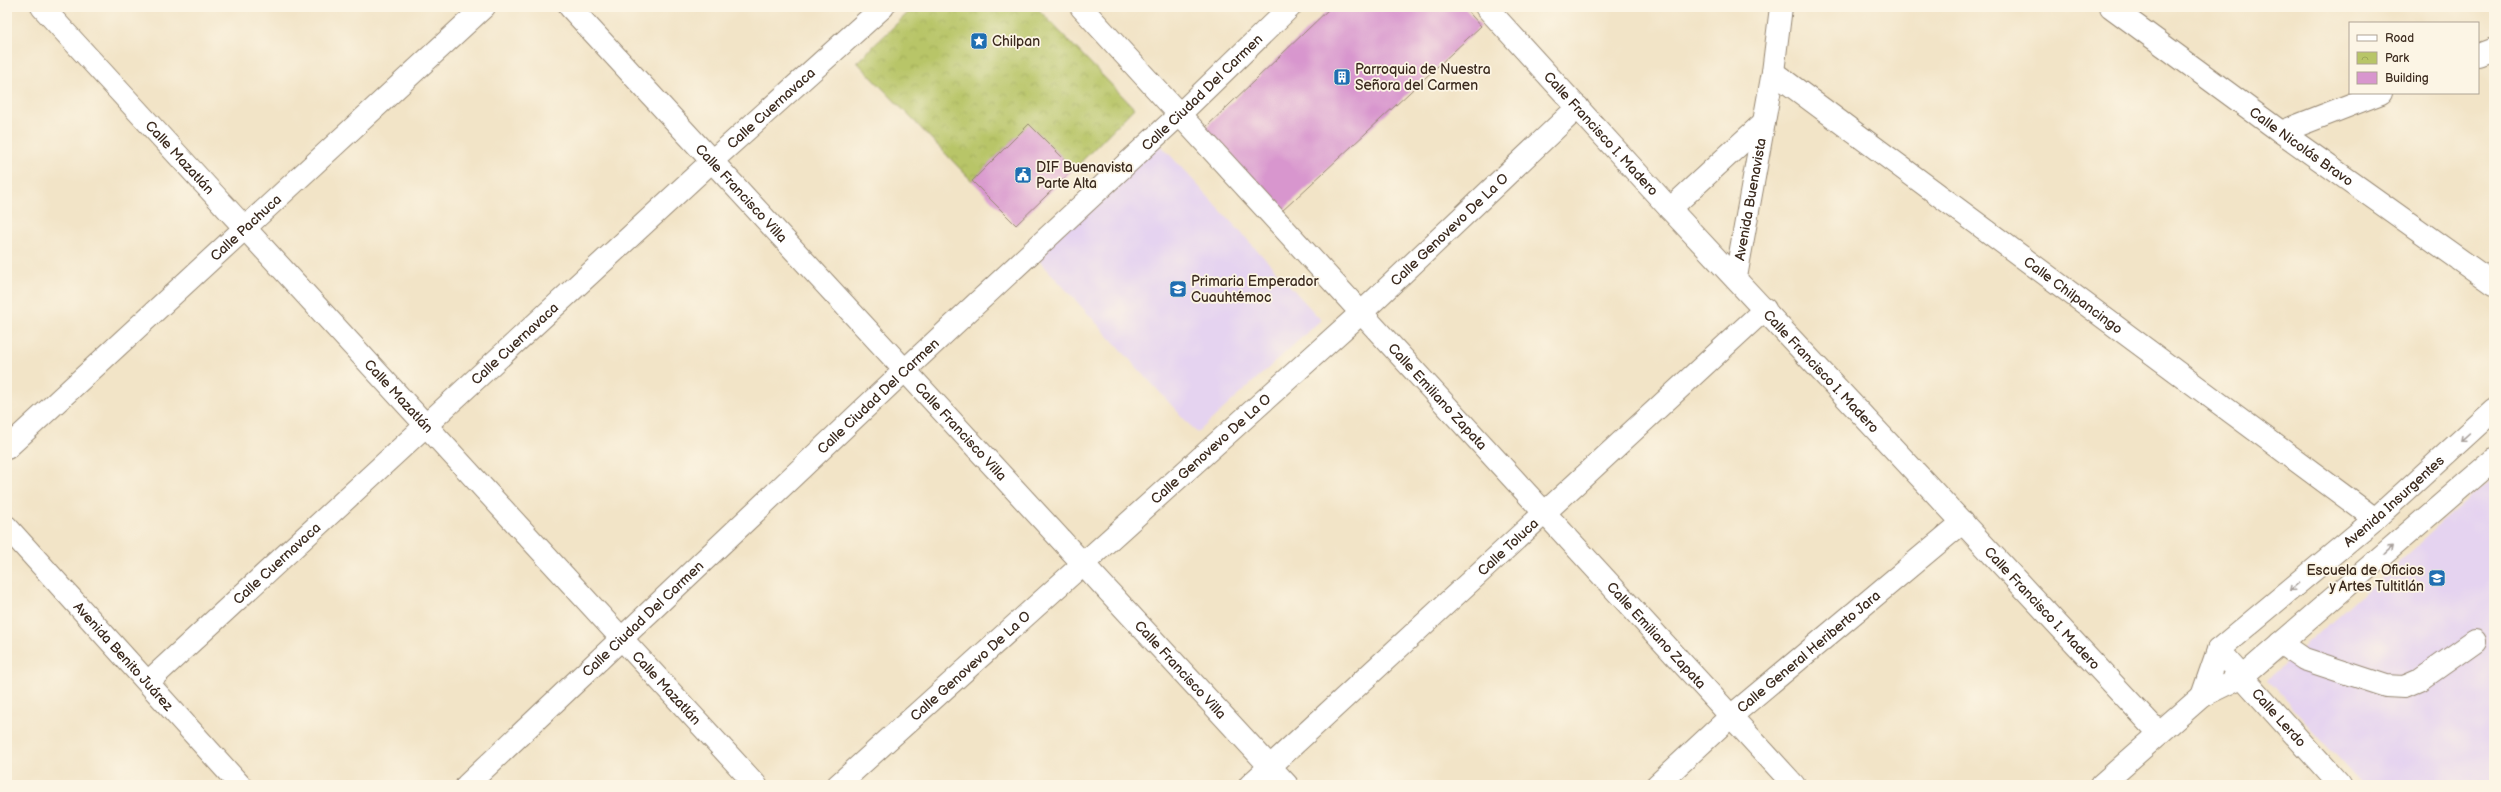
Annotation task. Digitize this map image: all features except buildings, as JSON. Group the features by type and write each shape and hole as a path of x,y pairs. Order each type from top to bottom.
{"street":[{"name":"Calle Mazatlán","path":"42,7 243,229 426,424 756,785"},
{"name":"Calle Pachuca","path":"7,448 484,7"},
{"name":"Calle Francisco Villa","path":"570,7 1287,785"},
{"name":"Calle Cuernavaca","path":"148,682 712,161 883,7"},
{"name":"Calle Emiliano Zapata","path":"1081,7 1543,513 1794,785"},
{"name":"Calle Ciudad Del Carmen","path":"467,785 622,640 905,370 1180,114 1290,7"},
{"name":"Calle Francisco I. Madero","path":"1486,7 1670,209 1736,277 2159,733"},
{"name":"Avenida Buenavista","path":"1736,277 1773,72 1781,7"},
{"name":"Calle Nicolás Bravo","path":"2111,7 2281,132 2494,284"},
{"path":"2479,55 2494,49"},
{"name":"Calle Chilpancingo","path":"1773,72 2375,519"},
{"path":"2281,132 2379,94"},
{"name":"Calle Genovevo De La O","path":"838,785 1082,562 1361,313 1578,108"},
{"name":"Avenida Buenavista","path":"1670,209 1764,122"},
{"name":"Calle Toluca","path":"1250,785 1765,309"},
{"name":"Avenida Insurgentes","path":"2218,650 2375,519 2494,410"},
{"path":"2101,785 2202,696 2243,676 2494,459"},
{"name":"Calle General Heriberto Jara","path":"1657,785 1730,717 1963,522"},
{"name":"Avenida Benito Juárez","path":"7,527 240,785"},
{"path":"2281,643 2304,659 2386,686 2404,687 2420,680 2475,641"},
{"path":"2202,696 2218,650"},
{"name":"Calle Lerdo","path":"2218,650 2340,785"}],"shaded area":[{"name":"Primaria Emperador Cuauhtémoc","path":"1160,144 1321,320 1197,433 1036,257"},
{"name":"Escuela de Oficios y Artes Tultitlán","path":"2494,476 2494,785 2362,785 2267,680"}],"green space":[{"path":"914,7 1036,7 1134,108 1074,169 1029,125 972,181 857,62"}],"place":[{"name":"Chilpan","path":"979,41"},
{"name":"Parroquia de Nuestra Señora del Carmen","path":"1342,77"},
{"name":"DIF Buenavista Parte Alta","path":"1023,175"},
{"name":"Primaria Emperador Cuauhtémoc","path":"1178,289"},
{"name":"Escuela de Oficios y Artes Tultitlán","path":"2437,578"}]}
